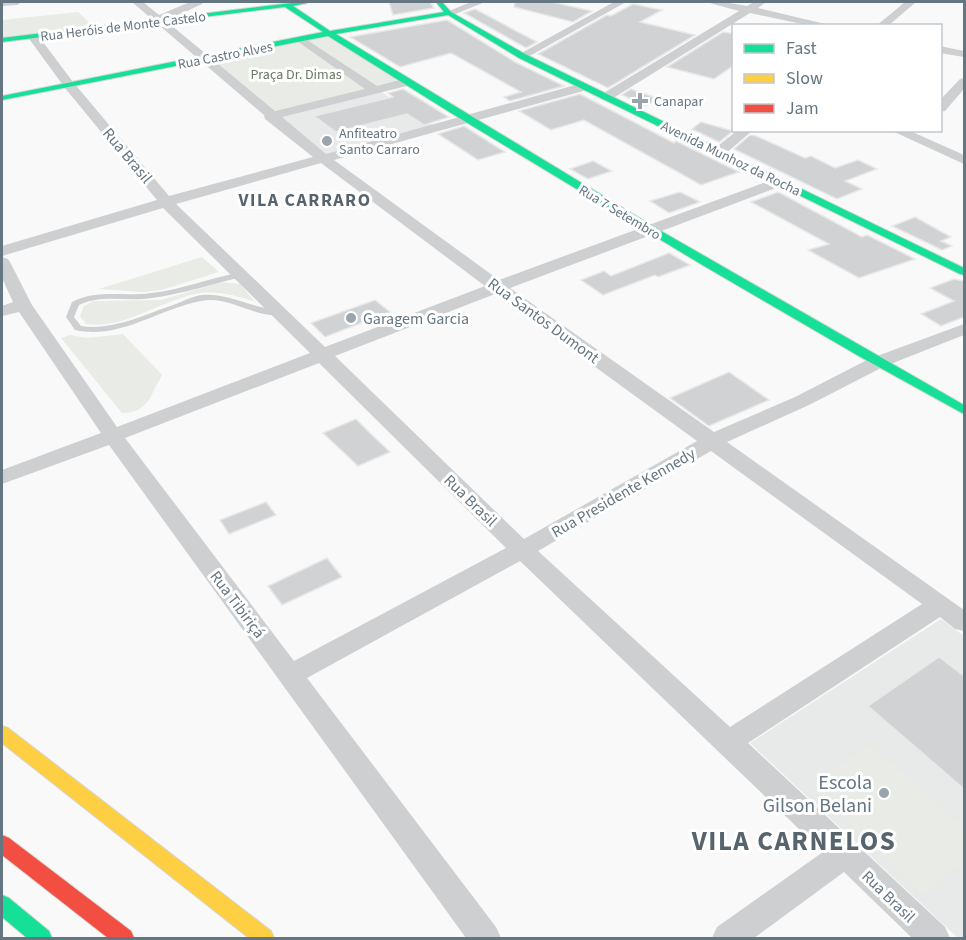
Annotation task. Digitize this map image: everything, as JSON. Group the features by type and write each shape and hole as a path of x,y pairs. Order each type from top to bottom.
{"main road":[{"name":"Rua Heróis de Monte Castelo","path":"2,40 158,20 184,19 287,3 316,2"},
{"name":"Avenida Munhoz da Rocha","path":"439,2 449,13 522,56 964,272"},
{"name":"Rua 7 Setembro","path":"287,3 407,82 650,230 876,363 964,410"},
{"name":"Rua Castro Alves","path":"2,98 330,33 449,13"},
{"path":"2,733 264,939"},
{"path":"2,844 124,939"},
{"path":"2,905 42,939"}],"street":[{"path":"2,3 17,2"},
{"name":"Rua Santos Dumont","path":"137,2 270,116 323,158 497,287 714,440 964,622"},
{"path":"158,20 198,2"},
{"path":"449,13 480,2"},
{"path":"522,56 621,2"},
{"path":"711,2 819,24"},
{"path":"606,97 761,2"},
{"path":"884,24 911,2"},
{"name":"Rua Brasil","path":"33,36 69,85 166,201 522,550 728,741 934,939"},
{"path":"301,39 375,90"},
{"path":"942,49 964,54"},
{"path":"270,116 407,82"},
{"path":"942,106 964,82"},
{"path":"2,251 166,201 584,87"},
{"path":"719,152 744,132"},
{"path":"915,134 964,160"},
{"path":"2,477 497,287 779,182"},
{"name":"Rua Tibiriçá","path":"2,262 23,305 113,436 485,939"},
{"path":"2,311 23,305"},
{"name":"Rua Presidente Kennedy","path":"291,675 522,550 714,440 802,401 876,363 964,329"},
{"path":"728,741 940,605"},
{"path":"728,939 845,854"}],"lane":[{"path":"243,274 220,277 159,295 90,297 75,304 70,317 78,328 103,330 201,298 214,297 226,299 254,311 280,313"}],"shaded area":[{"path":"380,91 434,126 323,155 275,116"},
{"name":"Escola Gilson Belani","path":"941,619 964,636 964,938 958,938 750,743"}],"green space":[{"path":"78,12 94,27 2,38 2,20"},
{"name":"Praça Dr. Dimas","path":"329,35 400,82 274,111 211,59"},
{"path":"202,257 219,272 161,290 143,292 99,289"},
{"path":"222,282 240,284 255,302 222,293 201,293 187,296 130,318 101,325 86,324 80,316 84,306 93,301 161,300"},
{"path":"123,334 162,375 143,407 122,413 61,338 70,335 86,338"},
{"path":"870,744 964,828 964,861 923,895 811,786"}],"building":[{"path":"389,2 430,2 434,8 393,15"},
{"path":"515,2 552,2 592,11 573,22 514,7"},
{"path":"633,4 662,10 640,22 695,35 608,88 538,54 607,15 611,16"},
{"path":"475,9 537,42 526,48 464,13"},
{"path":"447,20 515,62 564,86 510,101 504,97 521,92 451,53 400,67 350,37"},
{"path":"723,32 732,34 732,66 714,79 667,67"},
{"path":"403,89 449,117 424,125 407,114 336,132 314,116 393,97 388,93"},
{"name":"Canapar","path":"631,89 659,99 646,106 622,95"},
{"path":"580,94 674,143 676,141 739,172 701,185 584,120 551,130 519,111"},
{"path":"701,122 732,132 719,142 692,129"},
{"path":"464,126 505,152 478,160 438,134"},
{"path":"750,135 805,158 811,156 835,168 858,160 877,169 845,181 862,189 837,199 734,149"},
{"path":"593,161 612,171 588,179 570,169"},
{"path":"680,192 700,202 669,213 650,201"},
{"path":"778,192 862,237 867,235 915,259 859,278 808,250 829,244 751,202"},
{"path":"915,217 951,237 941,241 952,246 942,250 892,226"},
{"path":"669,253 690,265 658,277 655,275 603,295 581,280 604,271 611,276"},
{"path":"954,279 964,281 964,317 941,326 921,314 954,301 930,288"},
{"name":"Garagem Garcia","path":"375,300 390,312 325,337 311,323"},
{"path":"729,372 769,400 709,426 670,398"},
{"path":"356,419 390,452 358,466 323,433"},
{"path":"266,502 276,515 229,534 220,520"},
{"path":"327,558 342,577 282,605 268,586"},
{"path":"939,657 964,676 964,789 868,706"}],"traffic: fast":[{"path":"439,2 449,13 522,56 964,272"},
{"path":"2,40 304,3"},
{"path":"286,5 420,90 708,264 964,410"},
{"path":"2,98 331,33 449,13"},
{"path":"2,905 42,938"}],"traffic: slow":[{"path":"2,733 264,938"}],"traffic: jam":[{"path":"2,844 124,938"}],"place":[{"name":"Canapar","path":"640,101"},
{"name":"Anfiteatro Santo Carraro","path":"327,141"},
{"name":"Garagem Garcia","path":"351,318"},
{"name":"Escola Gilson Belani","path":"884,793"}],"district":[{"name":"VILA CARRARO","path":"305,200"},
{"name":"VILA CARNELOS","path":"794,841"}]}
